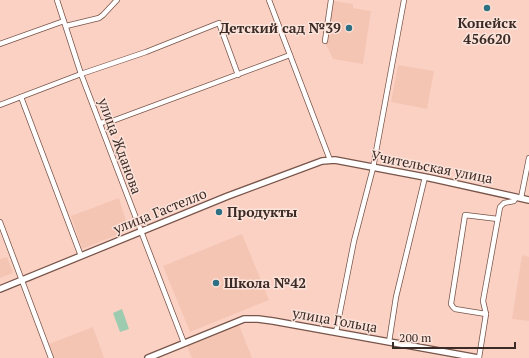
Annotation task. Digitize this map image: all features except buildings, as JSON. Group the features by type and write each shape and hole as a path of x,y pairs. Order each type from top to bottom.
{"street":[{"name":"улица Жданова","path":"57,0 81,74 184,343"},
{"path":"66,26 99,18 117,0"},
{"path":"269,0 330,160"},
{"path":"325,41 332,0"},
{"path":"336,332 354,241 373,168 404,0"},
{"path":"0,44 64,21"},
{"path":"0,105 81,74 146,52 219,23 238,75"},
{"path":"100,123 116,120 290,55"},
{"path":"21,97 81,256"},
{"path":"479,358 486,314 483,301 501,204 514,201 518,198 529,158"},
{"name":"Учительская улица","path":"330,160 424,177 529,200"},
{"name":"улица Гастелло","path":"0,289 228,196 314,163 330,160"},
{"path":"389,342 396,297 424,177"},
{"path":"486,314 455,309 451,304 465,215 498,219"},
{"path":"0,222 51,358"},
{"name":"улица Гольца","path":"148,358 244,319 258,318 479,358"}],"shaded area":[{"name":"Детский сад №39","path":"334,1 353,4 353,8 371,11 363,64 333,59 326,44"},
{"path":"398,65 434,71 427,109 391,102"},
{"path":"119,198 129,230 82,249 71,216"},
{"name":"Школа №42","path":"242,234 269,300 190,332 163,266"},
{"path":"522,255 529,257 529,321 512,319"},
{"path":"7,257 13,273 0,278 0,259"},
{"path":"239,325 252,358 192,358 187,346"},
{"path":"93,327 104,358 54,358 49,344"}],"green space":[{"path":"122,309 129,329 120,332 113,313"}],"place":[{"name":"Копейск 456620","path":"487,8"},
{"name":"Детский сад №39","path":"349,28"},
{"name":"Продукты","path":"219,212"},
{"name":"Школа №42","path":"216,283"}]}
